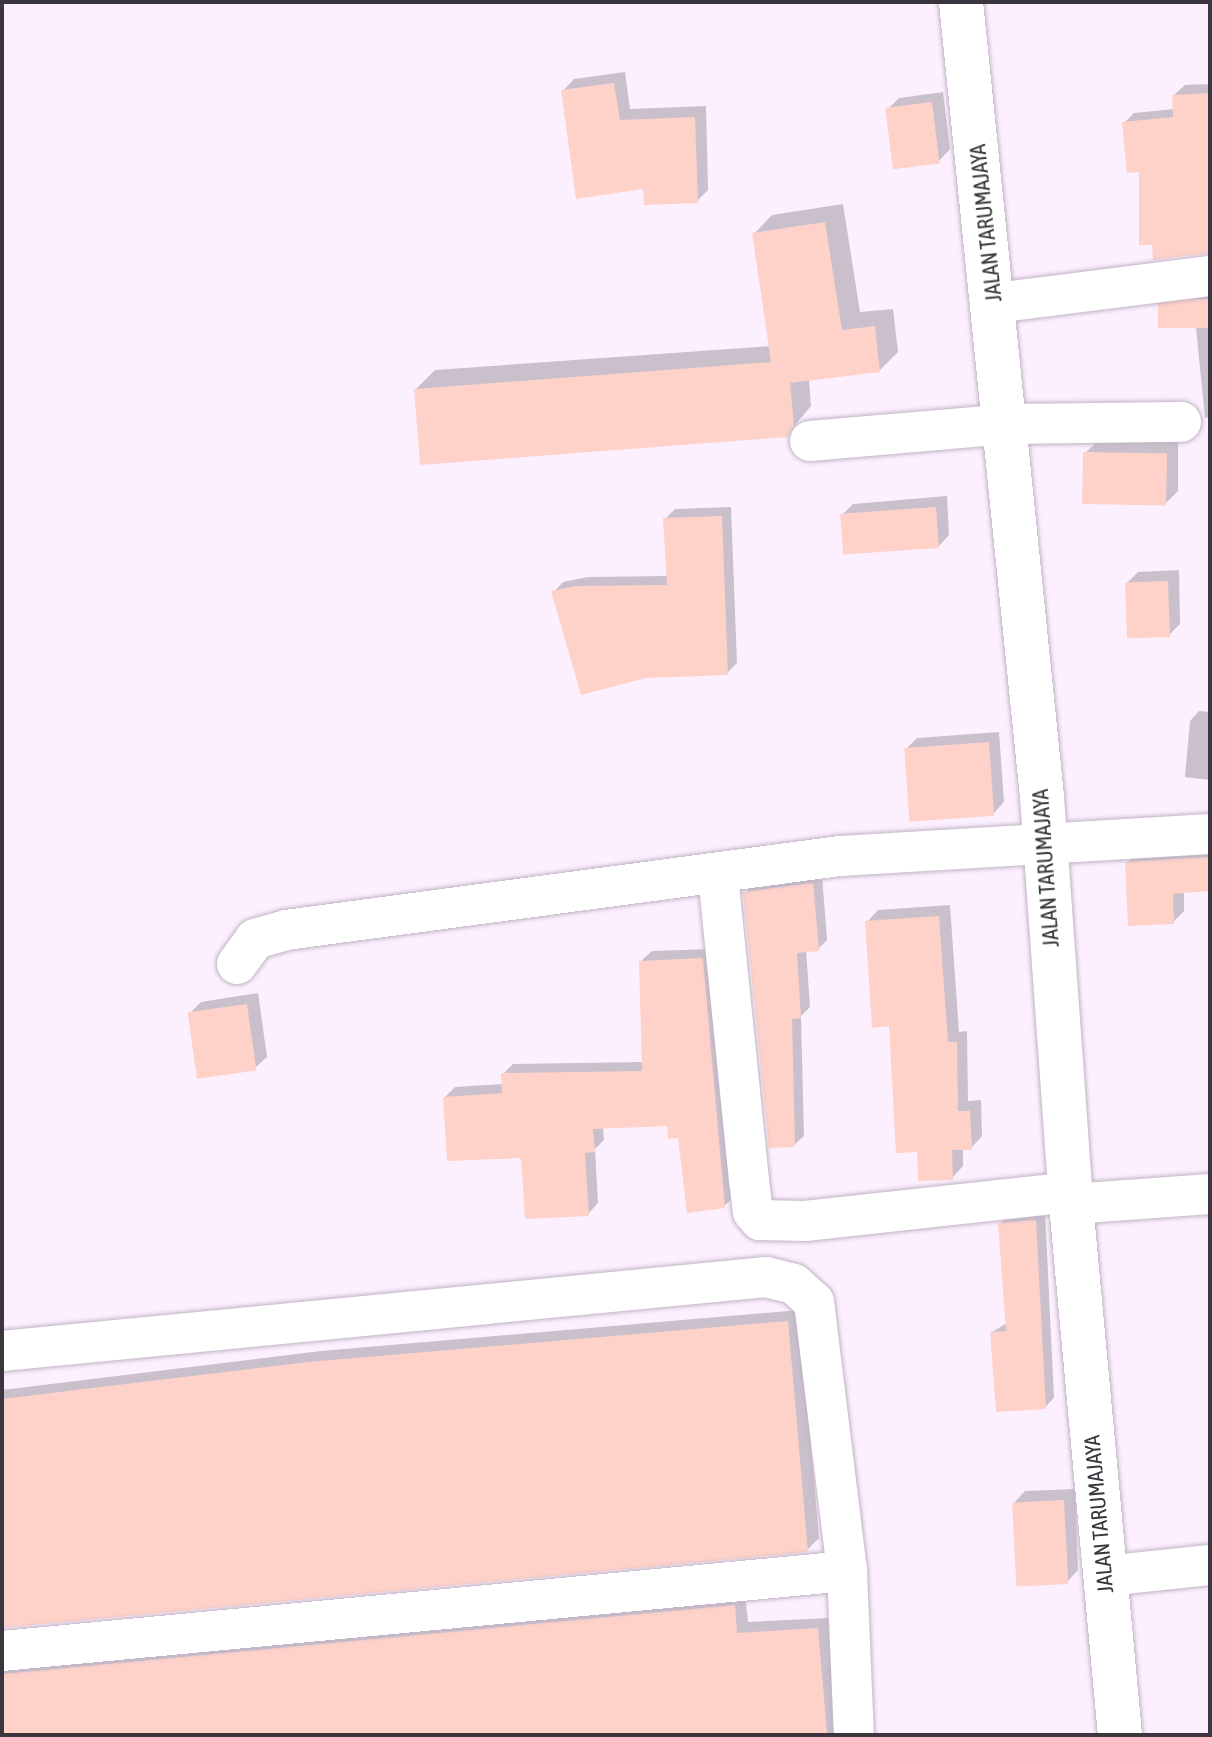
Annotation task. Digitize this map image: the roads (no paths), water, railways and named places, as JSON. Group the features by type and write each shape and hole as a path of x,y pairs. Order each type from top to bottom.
{"street":[{"name":"JALAN TARUMAJAYA","path":"961,2 1011,300 1010,424 1073,1199 1115,1578 1120,1735"},
{"path":"1011,300 1210,276"},
{"path":"810,441 1010,424 1181,422"},
{"path":"237,964 255,939 286,930 855,855 1210,834"},
{"path":"718,875 749,1180 753,1212 760,1220 805,1221 1073,1199 1210,1194"},
{"path":"2,1351 766,1277 794,1284 814,1302 847,1571 854,1735"},
{"path":"1115,1578 1198,1566"},
{"path":"2,1651 847,1571"}]}
